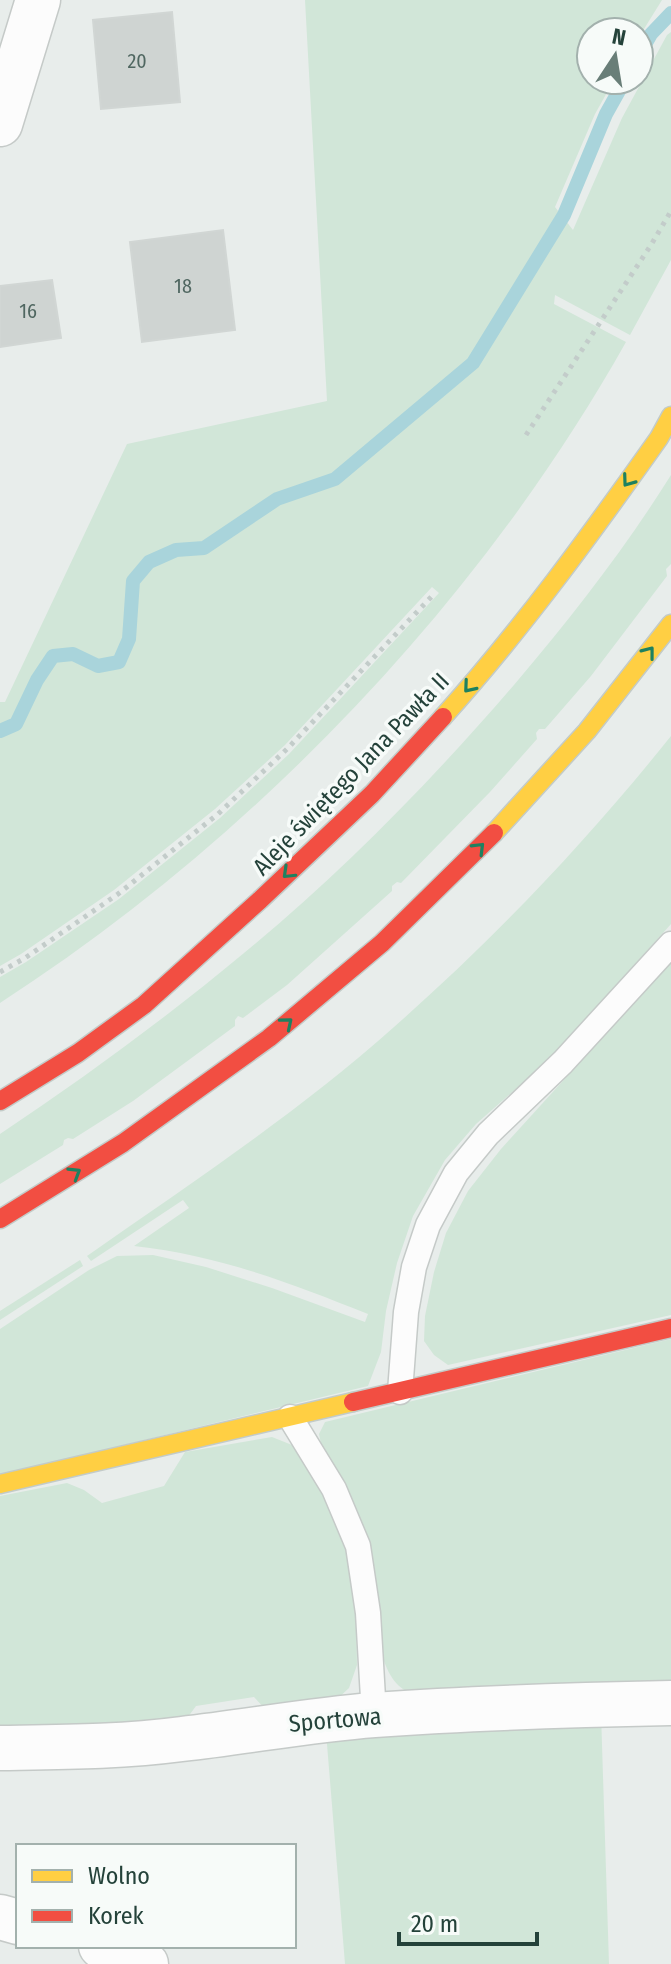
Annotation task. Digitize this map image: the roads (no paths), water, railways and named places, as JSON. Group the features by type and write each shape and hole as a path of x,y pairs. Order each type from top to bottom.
{"main road":[{"name":"Aleje świętego Jana Pawła II","path":"0,1101 78,1053 144,1005 372,794 464,693 566,568 659,438 671,416"},
{"path":"3,1218 123,1143 269,1038 382,943 512,814 587,731 671,624"},
{"path":"35,1059 78,1053"},
{"path":"0,1484 671,1328"}],"street":[{"path":"0,124 38,0"},
{"name":"Sportowa","path":"0,1748 125,1745 374,1715 671,1703"},
{"path":"106,1948 146,1964"}],"lane":[{"path":"400,1392 406,1312 414,1267 428,1225 456,1173 488,1134 563,1062 671,944"},
{"path":"290,1417 334,1489 358,1546 368,1613 374,1715"}],"waterway":[{"path":"655,30 671,13"},
{"path":"0,731 16,724 37,680 53,656 73,654 98,666 119,662 129,639 133,581 149,562 176,550 204,548 277,499 335,479 473,363 564,215 616,96"}]}
